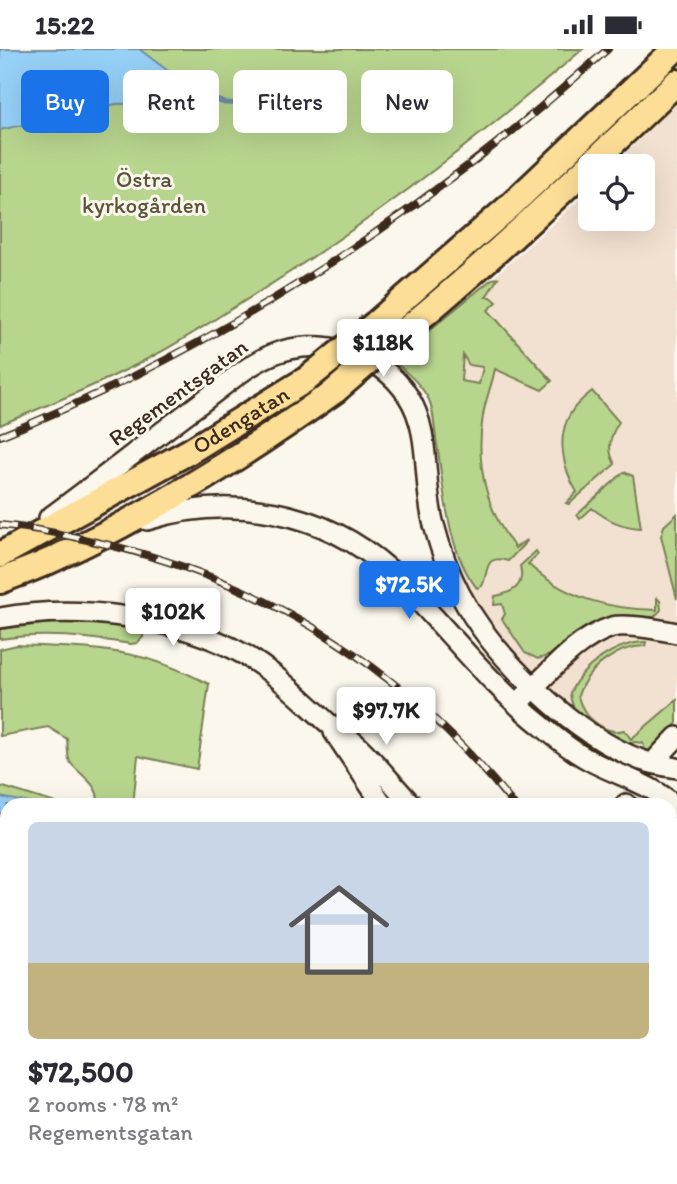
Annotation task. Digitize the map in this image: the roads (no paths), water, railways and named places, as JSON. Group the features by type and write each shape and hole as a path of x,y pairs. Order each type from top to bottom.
{"main road":[{"name":"Odengatan","path":"0,555 190,451 307,379 375,324 510,206 675,49"},
{"name":"Odengatan","path":"0,581 58,557 112,530 273,435 336,390 451,293 677,82"}],"street":[{"name":"Regementsgatan","path":"0,555 269,355 312,346 331,347 361,358 382,370 408,396 422,437 433,522 445,559 461,595 488,637 533,688 565,715 629,755 654,764 677,768"},
{"path":"112,530 175,511 212,507 280,512 310,523 364,550 391,571 515,705 587,759 656,791 665,798"},
{"path":"0,618 56,613 102,613 181,629 244,655 298,692 330,725 357,745 406,798"},
{"path":"515,705 575,649 595,635 615,626 677,633"},
{"path":"330,725 347,755 378,798"},
{"path":"658,757 677,737"}],"water":[{"path":"0,49 139,49 167,70 123,70 123,104 109,106 109,70 21,70 21,125 0,130"}],"waterway":[{"path":"219,101 233,103"}],"tunnel":[{"path":"630,798 658,757"}],"railway":[{"path":"0,436 136,375 267,303 330,263 452,177 523,122 608,49"},
{"path":"0,525 79,538 166,561 224,583 279,609 332,639 381,674 428,713 508,798"}],"park label":[{"name":"Östra kyrkogården","path":"144,192"}]}
